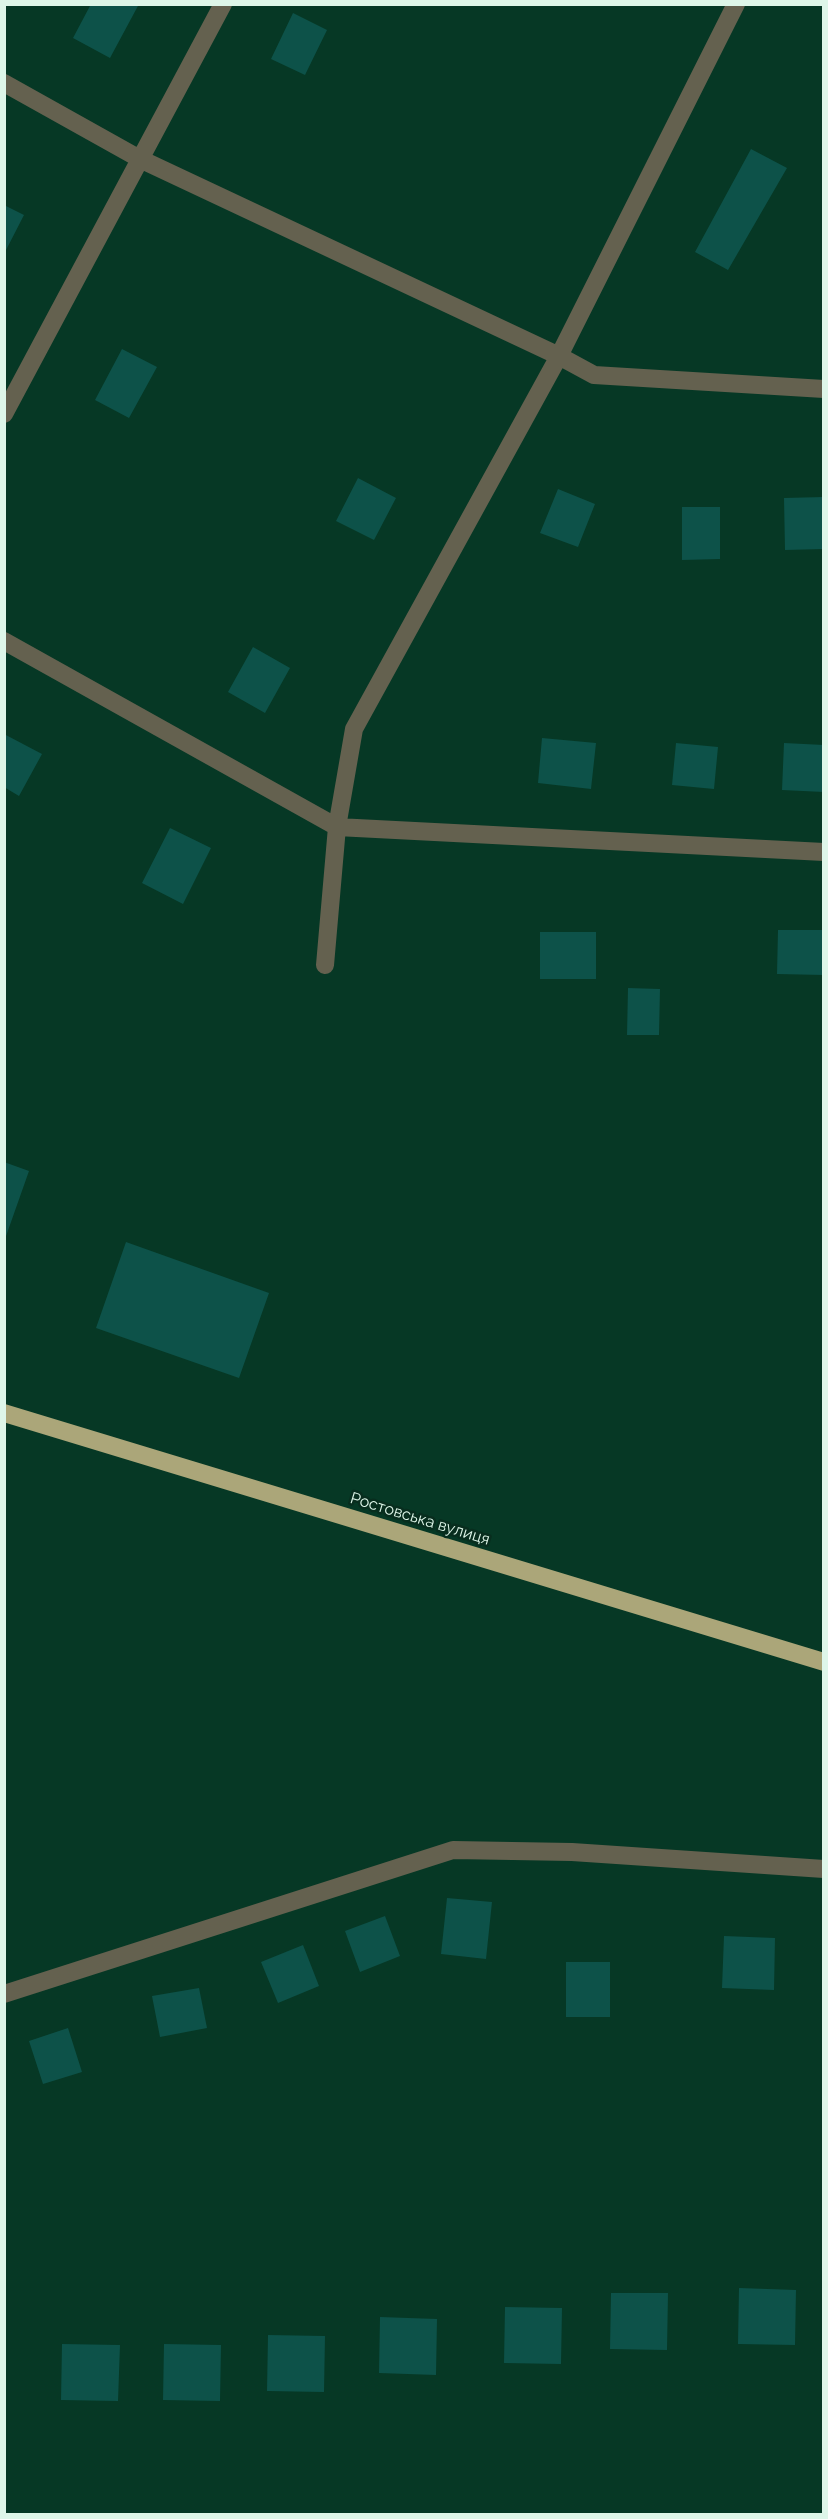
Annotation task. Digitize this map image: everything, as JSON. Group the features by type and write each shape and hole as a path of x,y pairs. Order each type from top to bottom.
{"highway":[{"name":"Ростовська вулиця","path":"4,1413 824,1662"}],"street":[{"path":"4,414 224,4"},
{"path":"325,964 337,827 354,729 559,356 736,4"},
{"path":"4,83 140,159 559,356 594,375 824,389"},
{"path":"4,641 337,827 824,852"},
{"path":"4,1995 453,1850 572,1852 824,1869"}],"building":[{"path":"91,4 139,4 110,58 73,38"},
{"path":"293,13 327,30 305,75 271,59"},
{"path":"751,149 787,168 728,270 695,252"},
{"path":"4,205 24,215 4,254"},
{"path":"122,349 157,367 129,418 95,400"},
{"path":"358,478 396,498 374,540 336,521"},
{"path":"558,489 595,504 578,547 540,533"},
{"path":"824,497 824,549 785,550 784,498"},
{"path":"682,507 720,507 720,559 682,560"},
{"path":"253,647 290,668 265,713 228,692"},
{"path":"4,734 42,754 19,796 4,787"},
{"path":"542,738 596,743 591,789 538,783"},
{"path":"676,743 718,747 714,789 672,785"},
{"path":"784,743 824,745 824,792 782,790"},
{"path":"170,828 211,848 183,904 142,883"},
{"path":"778,930 824,930 824,975 777,974"},
{"path":"540,932 596,932 596,979 540,979"},
{"path":"628,988 660,989 659,1035 627,1035"},
{"path":"4,1162 29,1171 5,1239 4,1239"},
{"path":"126,1242 269,1293 239,1378 96,1328"},
{"path":"447,1898 492,1902 486,1959 441,1954"},
{"path":"385,1916 400,1956 360,1972 345,1931"},
{"path":"724,1936 775,1938 774,1990 722,1988"},
{"path":"303,1945 319,1986 278,2003 261,1962"},
{"path":"566,1962 610,1962 610,2017 566,2017"},
{"path":"199,1988 207,2028 160,2037 152,1996"},
{"path":"68,2028 82,2072 43,2084 29,2041"},
{"path":"739,2288 796,2290 795,2345 738,2344"},
{"path":"611,2293 668,2293 667,2350 610,2349"},
{"path":"505,2307 562,2308 561,2364 504,2363"},
{"path":"380,2317 437,2319 436,2375 379,2373"},
{"path":"268,2335 325,2336 324,2392 267,2391"},
{"path":"62,2344 120,2345 118,2401 61,2400"},
{"path":"164,2344 221,2345 220,2401 163,2400"}]}
